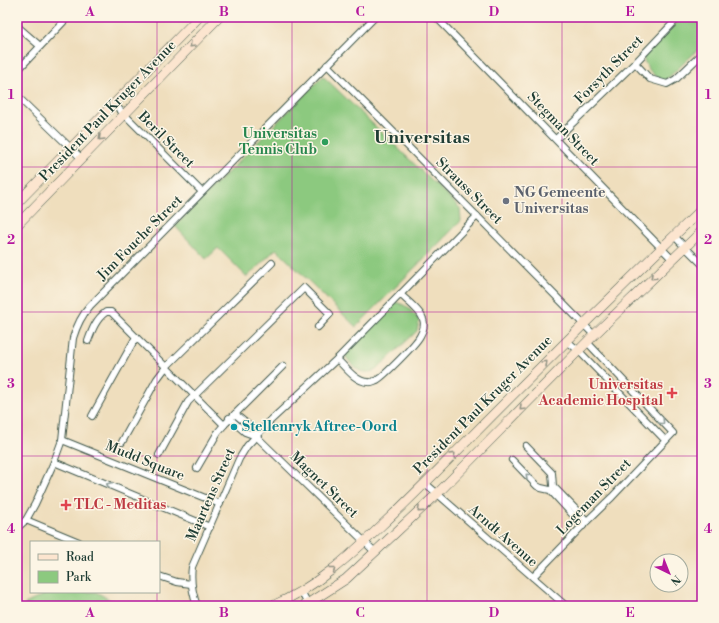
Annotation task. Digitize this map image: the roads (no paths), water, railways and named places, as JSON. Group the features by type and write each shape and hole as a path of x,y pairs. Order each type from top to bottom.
{"street":[{"path":"17,72 68,17"},
{"name":"President Paul Kruger Avenue","path":"17,203 70,147 199,17"},
{"name":"President Paul Kruger Avenue","path":"18,223 219,17"},
{"name":"Jim Fouche Street","path":"17,528 26,520 54,462 62,440 73,338 82,315 375,17"},
{"name":"Stegman Street","path":"436,17 672,258"},
{"name":"Forsyth Street","path":"556,139 635,63 679,17"},
{"path":"17,26 40,46"},
{"path":"635,63 650,79 667,84 676,79 702,54"},
{"name":"Strauss Street","path":"327,65 583,324 590,339 673,433"},
{"path":"17,96 81,158"},
{"name":"Beril Street","path":"114,104 202,192"},
{"name":"President Paul Kruger Avenue","path":"272,606 301,591 342,563 365,542 583,324 702,209"},
{"name":"Maartens Street","path":"197,606 191,584 192,567 238,459 247,446 270,421 337,359 477,216"},
{"name":"President Paul Kruger Avenue","path":"307,605 346,579 437,494 590,339 672,258 702,231"},
{"path":"674,236 702,264"},
{"path":"122,442 157,379 166,367 272,263"},
{"path":"159,454 188,402 304,288 330,314 318,327"},
{"path":"337,359 354,376 364,382 370,383 378,380 407,351 420,337 424,325 423,318 420,313 400,294"},
{"path":"88,341 95,324 101,315 108,311 111,312 224,425"},
{"path":"92,416 136,336"},
{"path":"567,341 579,351 665,440"},
{"path":"197,468 218,432 229,418 235,414 283,366"},
{"path":"235,414 252,428 256,436"},
{"path":"229,418 245,432 256,436"},
{"name":"Logeman Street","path":"533,577 673,433"},
{"name":"Magnet Street","path":"256,436 375,552"},
{"name":"Mudd Square","path":"62,440 220,504"},
{"path":"526,446 552,473 553,486 585,523"},
{"path":"512,460 537,486 550,490 585,523"},
{"path":"54,462 210,527"},
{"name":"Arndt Avenue","path":"425,483 566,606"},
{"path":"26,520 77,541"},
{"path":"160,576 177,582 191,584"},
{"path":"301,591 307,605"},
{"path":"17,602 19,606"}],"place":[{"name":"Universitas Tennis Club","path":"325,142"},
{"name":"NG Gemeente Universitas","path":"506,201"},
{"name":"Universitas Academic Hospital","path":"672,393"},
{"name":"Stellenryk Aftree-Oord","path":"234,427"},
{"name":"TLC - Meditas","path":"66,505"}],"district":[{"name":"Universitas","path":"422,137"}]}
